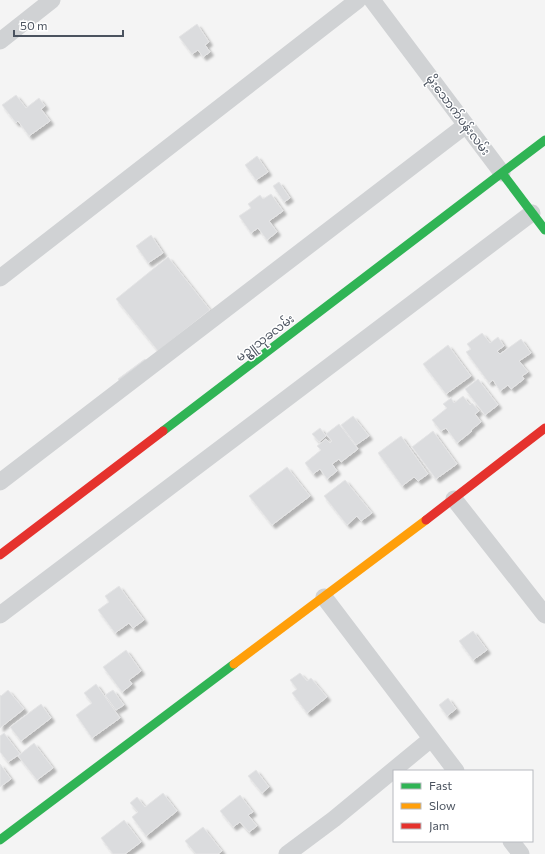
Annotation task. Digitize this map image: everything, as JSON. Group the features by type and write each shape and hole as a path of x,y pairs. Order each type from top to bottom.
{"street":[{"path":"0,41 52,0"},
{"path":"0,278 358,0"},
{"name":"မိုးသောက်ပန်းလမ်း","path":"372,0 545,230"},
{"path":"0,482 466,125"},
{"name":"မဥ္ဇူသုခလမ်း","path":"0,555 545,140"},
{"path":"0,615 532,213"},
{"path":"0,840 454,499 545,428"},
{"path":"454,499 545,615"},
{"path":"324,597 455,770"},
{"path":"393,770 431,739"},
{"path":"287,854 334,819 393,770"},
{"path":"512,842 521,854"}],"building":[{"path":"197,24 209,42 205,45 210,52 203,57 198,50 192,54 179,37"},
{"path":"16,95 26,108 39,98 45,106 41,109 50,121 29,136 18,121 16,123 2,105"},
{"path":"257,156 268,172 256,180 245,165"},
{"path":"279,182 290,198 284,202 273,186"},
{"path":"271,194 283,211 269,221 277,232 267,240 258,228 251,233 239,216 251,208 248,204 260,195 263,199"},
{"path":"151,235 163,253 148,263 136,246"},
{"path":"168,257 210,310 158,351 116,299"},
{"path":"482,333 490,343 498,337 504,346 497,351 500,354 521,339 531,353 519,361 528,372 522,376 524,379 511,389 508,385 500,391 493,380 489,383 466,352 471,349 467,344"},
{"path":"448,345 471,376 446,394 423,364"},
{"path":"145,359 150,366 123,386 118,379"},
{"path":"478,379 498,405 485,415 465,389"},
{"path":"463,396 470,405 472,403 479,411 475,414 481,422 457,443 446,428 441,431 432,420 447,408 443,404 451,398 454,403"},
{"path":"353,416 369,436 356,445 341,425"},
{"path":"339,424 358,449 341,462 339,459 332,464 337,471 327,479 320,469 313,474 305,463 321,450 317,446 326,439 330,443 332,441 326,434"},
{"path":"320,428 326,436 319,442 312,434"},
{"path":"433,431 457,464 436,479 412,447"},
{"path":"401,436 428,474 418,481 414,477 402,486 378,453"},
{"path":"287,467 310,496 272,525 249,496"},
{"path":"345,480 372,513 361,521 357,516 347,525 324,496"},
{"path":"119,586 144,620 133,628 129,623 115,633 98,610 109,602 105,596"},
{"path":"473,631 487,650 473,660 459,641"},
{"path":"126,650 141,671 129,680 132,684 122,692 103,667"},
{"path":"300,673 307,681 311,678 327,697 307,713 292,693 297,689 290,680"},
{"path":"96,684 120,718 92,738 76,715 92,703 84,693"},
{"path":"8,690 24,709 0,728 0,695 1,696"},
{"path":"113,690 124,705 116,710 105,695"},
{"path":"448,698 456,709 447,716 439,705"},
{"path":"41,704 51,718 21,741 10,727"},
{"path":"4,733 20,754 8,762 0,752 0,736"},
{"path":"34,743 53,768 37,780 18,756"},
{"path":"0,764 11,779 0,787"},
{"path":"256,770 269,787 262,793 248,776"},
{"path":"163,793 177,811 146,836 132,817 138,812 130,803 137,797 145,807"},
{"path":"240,795 253,812 248,815 257,826 249,832 240,822 233,827 220,811"},
{"path":"124,820 141,842 125,854 113,854 101,838"},
{"path":"203,827 222,851 218,854 196,854 185,841"}],"traffic: fast":[{"path":"163,431 545,140"},
{"path":"502,173 545,230"},
{"path":"0,840 234,664"}],"traffic: slow":[{"path":"234,664 426,520"}],"traffic: jam":[{"path":"426,520 545,428"},
{"path":"0,555 163,431"}]}
